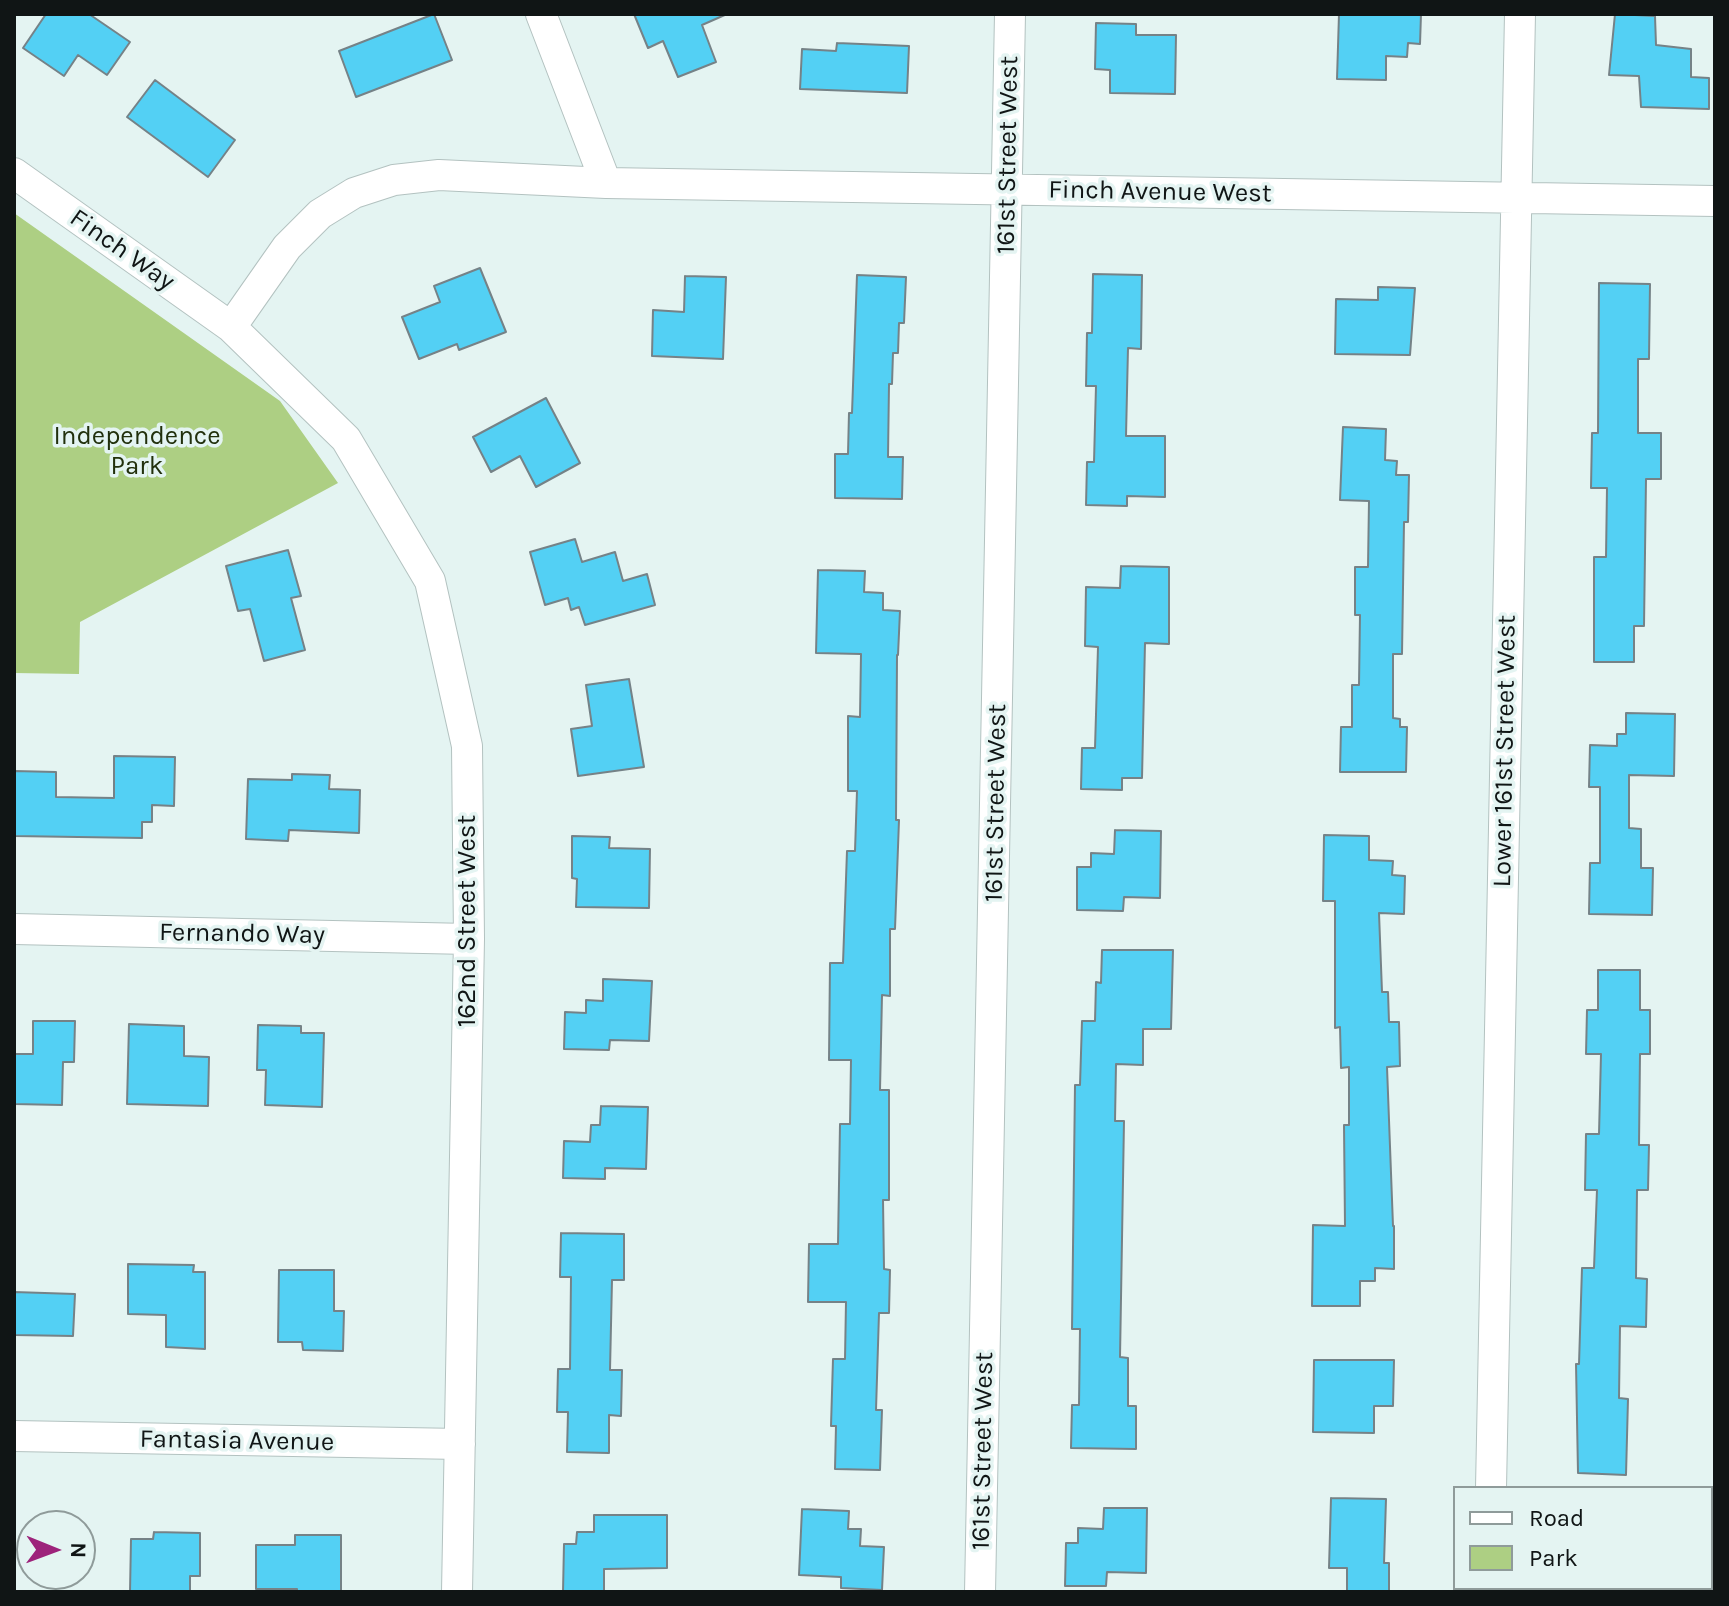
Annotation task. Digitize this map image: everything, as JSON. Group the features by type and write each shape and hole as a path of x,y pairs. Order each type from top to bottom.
{"street":[{"path":"541,14 606,183"},
{"name":"161st Street West","path":"980,1592 1010,14"},
{"name":"Lower 161st Street West","path":"1491,1486 1520,14"},
{"name":"Finch Way","path":"14,173 231,327"},
{"name":"Finch Avenue West","path":"231,327 287,247 320,214 354,193 394,180 439,175 606,183 1715,201"},
{"name":"162nd Street West","path":"231,327 346,439 430,581 467,746 469,939 457,1592"},
{"name":"Fernando Way","path":"14,929 469,939"},
{"name":"Fantasia Avenue","path":"14,1436 460,1444"}],"green space":[{"name":"Independence Park","path":"14,213 280,401 338,483 80,622 79,674 14,673"}],"building":[{"path":"46,14 89,14 130,42 107,75 78,55 64,76 23,48"},
{"path":"434,14 452,60 356,97 339,51"},
{"path":"634,14 727,14 702,25 716,62 678,77 663,41 648,48"},
{"path":"1339,14 1421,14 1420,44 1408,43 1407,57 1386,56 1386,80 1337,79"},
{"path":"1615,14 1655,16 1656,45 1691,49 1691,77 1709,78 1709,109 1641,107 1639,76 1609,75"},
{"path":"1096,23 1136,24 1136,35 1176,35 1175,94 1110,93 1110,70 1095,69"},
{"path":"837,43 909,46 907,93 800,89 802,49 836,51"},
{"path":"155,80 235,140 208,177 127,117"},
{"path":"480,268 506,332 459,350 457,344 419,359 402,317 440,302 434,286"},
{"path":"1093,274 1142,275 1141,349 1128,348 1126,436 1165,436 1165,497 1127,496 1127,506 1086,505 1087,462 1094,462 1096,386 1086,386 1087,333 1092,333"},
{"path":"857,275 906,277 904,323 899,323 898,353 893,353 892,384 889,384 888,457 903,457 902,499 835,498 835,454 848,454"},
{"path":"685,276 726,277 723,359 652,356 653,310 684,312"},
{"path":"1599,283 1650,284 1649,359 1638,359 1638,433 1661,433 1661,479 1646,479 1644,626 1634,626 1634,662 1594,662 1594,557 1606,557 1607,488 1591,488 1592,433 1598,433"},
{"path":"1378,287 1415,288 1410,355 1335,354 1336,299 1378,300"},
{"path":"546,398 580,463 536,487 520,456 491,472 473,437"},
{"path":"1343,427 1386,429 1385,460 1397,461 1396,475 1409,475 1408,522 1404,522 1402,654 1393,654 1393,718 1400,719 1400,727 1407,727 1406,772 1340,772 1341,727 1352,727 1352,685 1359,685 1360,615 1355,615 1355,567 1368,567 1369,501 1340,500"},
{"path":"575,539 582,562 615,552 623,581 647,574 655,605 585,625 579,607 571,610 568,598 545,605 530,552"},
{"path":"288,550 301,596 291,598 305,650 264,661 250,609 238,611 226,566"},
{"path":"1121,566 1169,567 1169,644 1145,643 1142,778 1122,778 1122,790 1081,789 1082,748 1095,748 1098,647 1085,646 1086,587 1120,588"},
{"path":"818,570 865,571 864,592 883,593 883,610 900,611 895,929 890,929 890,996 882,995 880,1090 889,1090 889,1200 883,1200 884,1269 890,1270 889,1313 879,1313 876,1410 882,1410 880,1470 835,1469 836,1426 831,1426 833,1359 845,1359 846,1302 808,1302 809,1244 838,1244 840,1124 850,1124 851,1060 829,1060 830,963 843,963 847,851 855,851 857,791 848,791 848,716 860,717 861,654 816,653"},
{"path":"629,679 644,767 578,776 571,729 592,726 586,685"},
{"path":"1626,713 1675,714 1674,776 1629,775 1629,828 1641,829 1641,868 1653,868 1652,915 1589,914 1590,863 1600,863 1600,787 1589,787 1590,745 1617,746 1617,734 1626,734"},
{"path":"114,756 175,757 174,806 152,805 152,822 142,822 142,838 14,836 14,771 56,772 56,797 114,798"},
{"path":"292,774 330,775 329,789 360,790 359,833 289,830 288,841 246,839 248,779 292,780"},
{"path":"1115,830 1161,831 1160,898 1124,897 1123,911 1077,910 1077,867 1091,867 1091,853 1114,854"},
{"path":"1324,835 1369,836 1369,860 1393,861 1392,875 1405,876 1404,914 1379,913 1382,992 1388,992 1389,1022 1399,1022 1400,1066 1387,1067 1394,1269 1375,1268 1375,1281 1360,1281 1360,1306 1312,1306 1313,1225 1345,1226 1344,1125 1349,1125 1349,1067 1341,1068 1340,1027 1335,1028 1335,901 1323,901"},
{"path":"572,836 610,837 609,848 650,849 649,908 576,907 577,879 572,878"},
{"path":"1102,950 1173,950 1171,1029 1143,1029 1143,1065 1116,1064 1115,1121 1124,1121 1120,1357 1128,1358 1128,1406 1136,1406 1136,1449 1071,1448 1072,1405 1079,1405 1080,1329 1072,1329 1075,1085 1080,1085 1082,1021 1095,1021 1096,982 1101,983"},
{"path":"1598,970 1640,970 1640,1010 1650,1010 1650,1054 1640,1054 1639,1145 1649,1145 1648,1190 1637,1190 1636,1278 1647,1279 1646,1327 1620,1326 1619,1398 1628,1399 1626,1475 1578,1473 1576,1364 1579,1364 1582,1268 1594,1268 1597,1190 1585,1190 1586,1134 1599,1134 1601,1054 1586,1054 1587,1010 1598,1010"},
{"path":"603,979 652,981 649,1041 610,1040 609,1050 564,1049 565,1012 586,1013 586,1000 603,1001"},
{"path":"33,1021 75,1021 74,1062 63,1062 62,1105 14,1104 14,1054 33,1054"},
{"path":"129,1024 184,1026 184,1056 209,1057 208,1106 127,1104"},
{"path":"258,1025 301,1026 301,1033 324,1033 322,1107 265,1105 266,1070 257,1070"},
{"path":"601,1106 648,1107 646,1169 605,1168 605,1179 563,1178 564,1141 590,1142 591,1125 600,1125"},
{"path":"561,1233 624,1234 624,1280 612,1280 610,1370 622,1370 621,1416 609,1415 609,1453 567,1452 568,1412 557,1412 558,1369 570,1369 571,1277 560,1277"},
{"path":"128,1264 194,1265 193,1272 205,1272 205,1349 166,1347 166,1315 128,1314"},
{"path":"279,1270 334,1270 334,1311 344,1311 343,1351 303,1350 302,1342 278,1342"},
{"path":"14,1292 75,1294 73,1336 14,1335"},
{"path":"1314,1360 1394,1360 1393,1406 1374,1406 1374,1433 1313,1432"},
{"path":"1331,1498 1386,1499 1384,1563 1389,1563 1389,1592 1347,1592 1347,1568 1329,1568"},
{"path":"1104,1508 1147,1508 1146,1573 1107,1572 1106,1586 1065,1586 1066,1543 1078,1543 1078,1528 1103,1529"},
{"path":"802,1509 849,1511 848,1529 861,1529 860,1546 884,1547 882,1590 841,1588 841,1577 799,1575"},
{"path":"594,1515 667,1515 667,1568 604,1569 604,1592 563,1592 564,1544 576,1544 577,1532 594,1532"},
{"path":"154,1532 200,1533 200,1576 190,1576 190,1592 130,1592 131,1539 153,1539"},
{"path":"295,1535 341,1535 341,1592 256,1589 256,1545 295,1545"}]}
